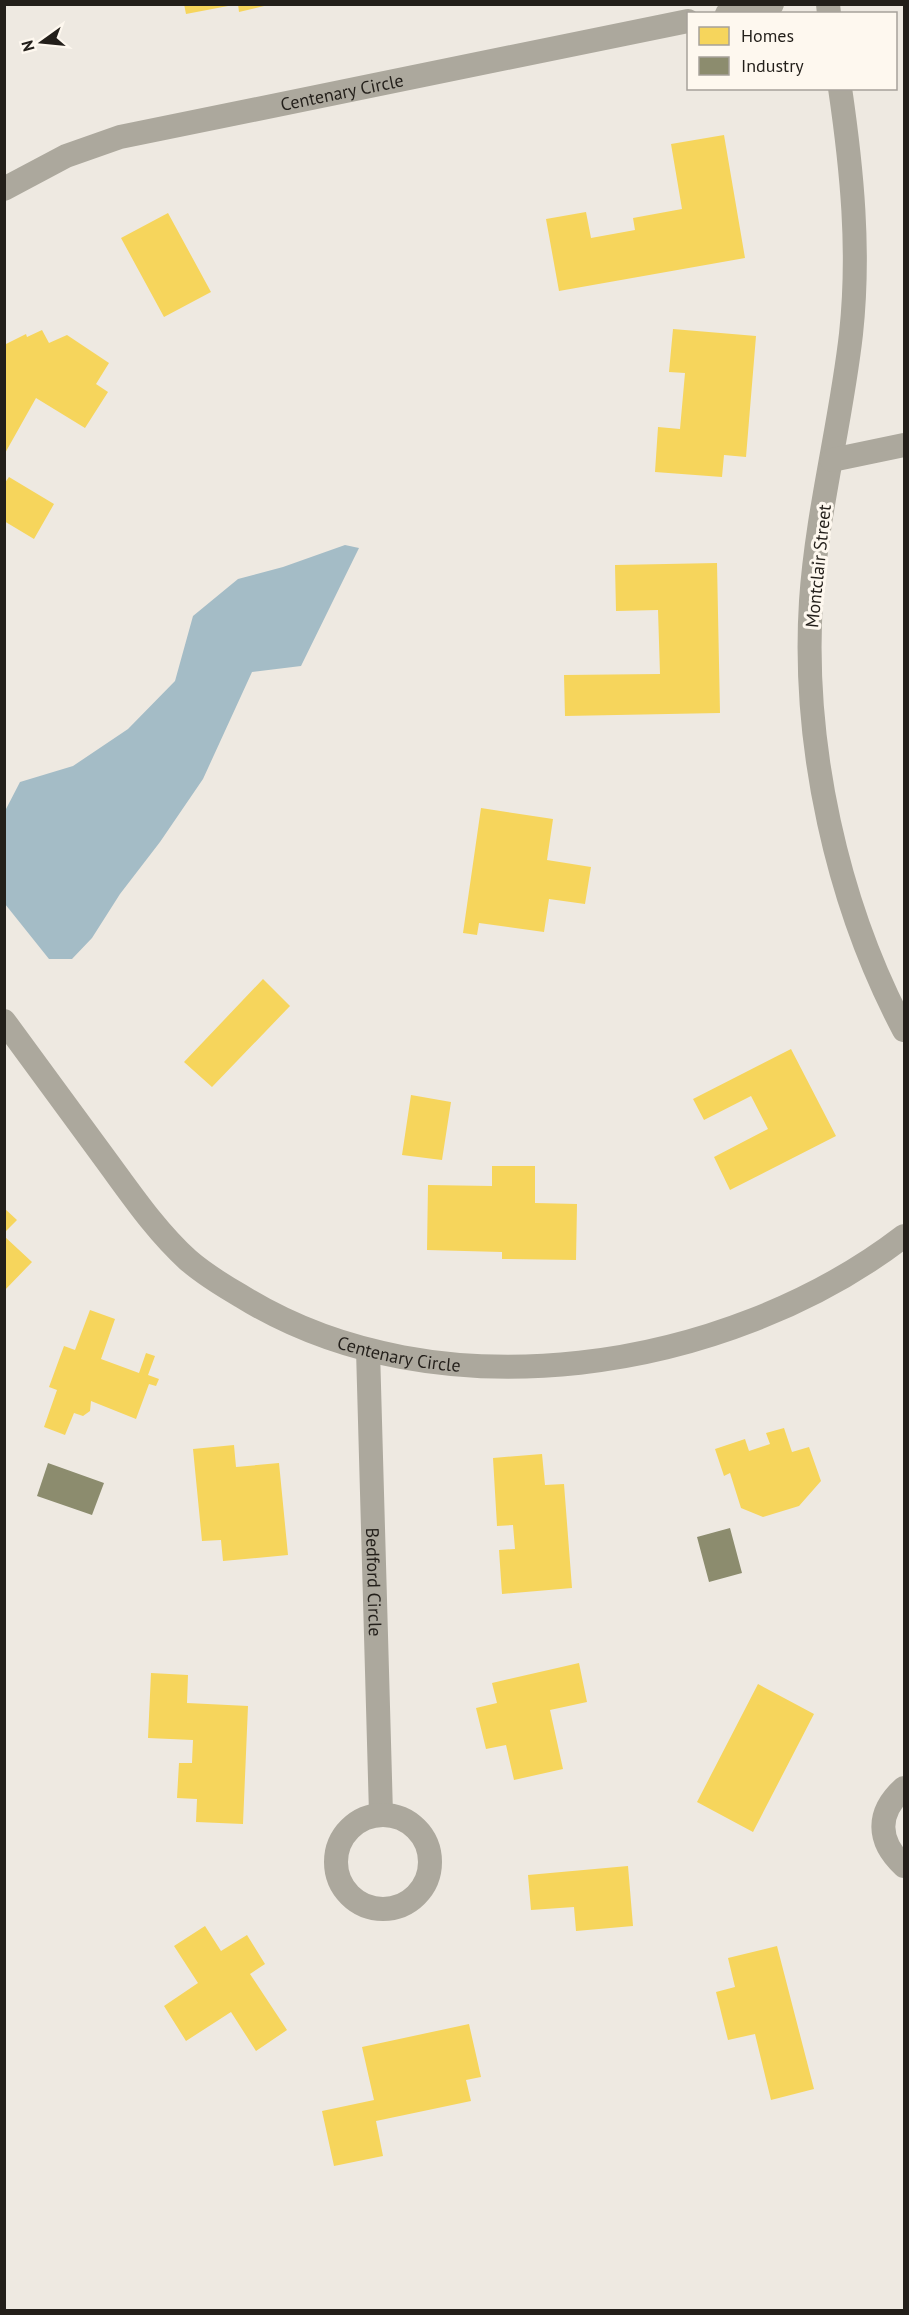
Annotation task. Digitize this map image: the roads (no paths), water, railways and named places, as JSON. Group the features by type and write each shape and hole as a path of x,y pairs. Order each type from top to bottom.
{"street":[{"path":"736,12 772,4"},
{"name":"Centenary Circle","path":"4,189 66,156 120,137 687,21"},
{"name":"Montclair Street","path":"840,90 852,182 855,266 851,334 811,601 811,681 819,762 834,841 856,919 886,993 904,1030"},
{"path":"832,460 904,445"},
{"name":"Centenary Circle","path":"4,1021 153,1222 189,1260 216,1281 280,1318 315,1333 368,1350 420,1359 515,1367 580,1362 651,1351 722,1331 792,1304 856,1270 904,1236"},
{"name":"Bedford Circle","path":"368,1350 381,1814"},
{"path":"904,1788 893,1798 885,1812 883,1827 886,1842 893,1856 904,1866"}],"water":[{"path":"345,545 359,548 301,666 252,672 203,779 160,842 120,894 92,938 72,959 49,959 5,904 5,811 20,782 73,766 128,729 175,681 193,616 238,579 283,567"}]}
